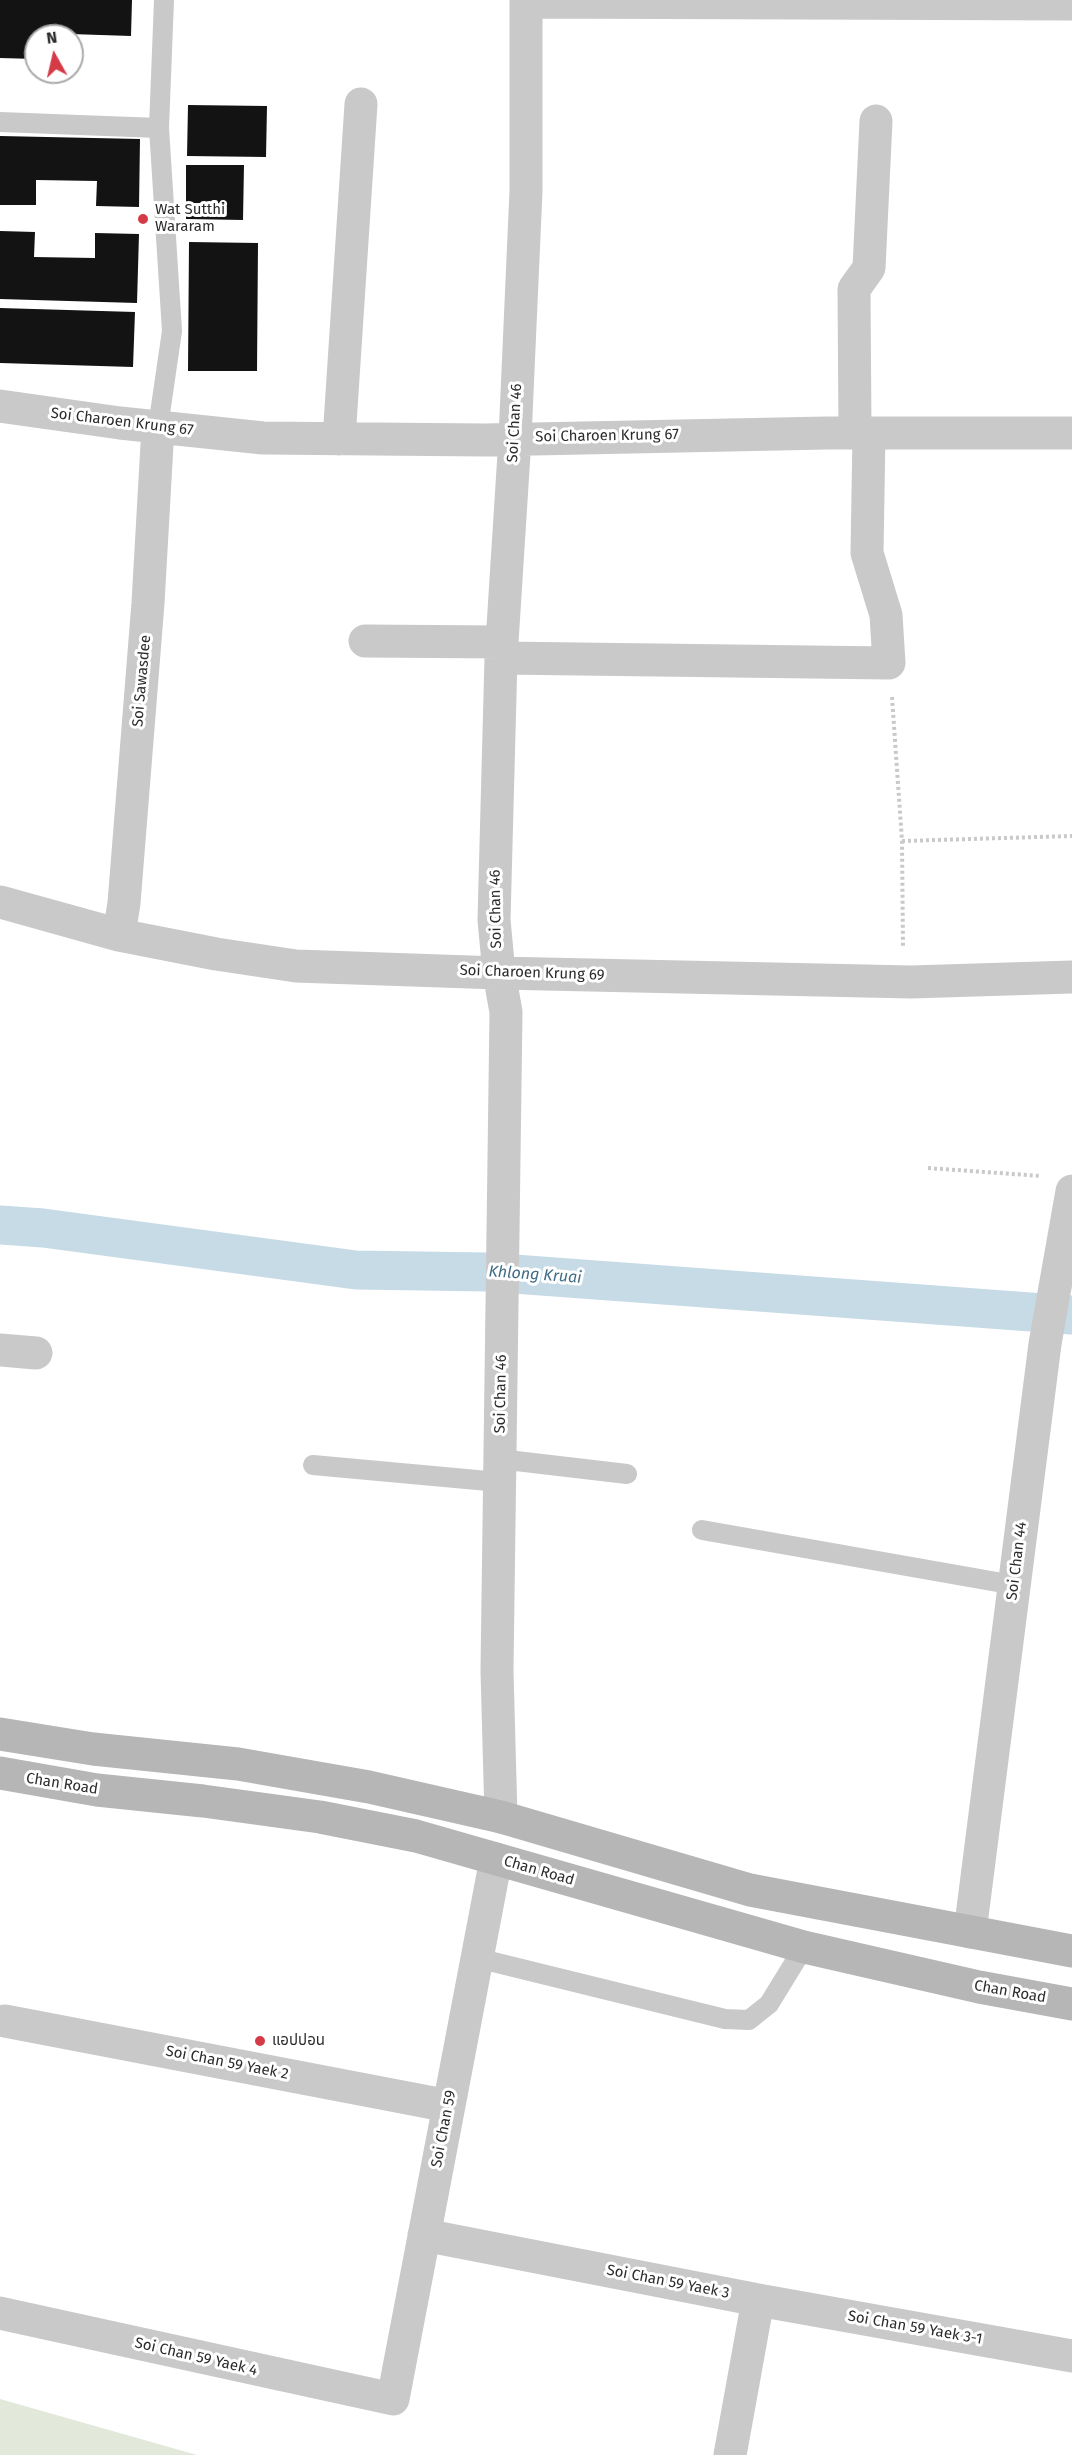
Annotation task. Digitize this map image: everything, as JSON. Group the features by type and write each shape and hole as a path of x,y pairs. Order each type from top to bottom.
{"main road":[{"path":"0,1734 93,1749 238,1764 369,1787 501,1817 750,1890 1072,1951"},
{"name":"Chan Road","path":"0,1773 97,1790 320,1817 416,1836 804,1947 979,1987 1072,2004"},
{"path":"496,1859 501,1817"}],"street":[{"path":"526,1 1072,4"},
{"name":"Soi Chan 46","path":"501,1817 497,1671 506,1012 499,973 494,920 502,650 515,438 526,191 526,1"},
{"path":"339,439 361,104"},
{"path":"365,641 502,650 890,663 886,615 867,554 854,289 869,268 876,121"},
{"name":"Soi Charoen Krung 67","path":"0,406 158,427 264,438 515,438 862,433 1072,434"},
{"name":"Soi Sawasdee","path":"119,934 124,903 148,603 158,427"},
{"name":"Soi Charoen Krung 69","path":"0,902 119,934 216,954 296,966 911,982 1072,977"},
{"name":"Soi Chan 44","path":"970,1932 1046,1344 1072,1191"},
{"path":"0,1350 36,1353"},
{"name":"Soi Chan 59","path":"393,2399 496,1859"},
{"name":"Soi Chan 59 Yaek 2","path":"5,2021 449,2106"},
{"name":"Soi Chan 59 Yaek 3","path":"424,2235 758,2300"},
{"path":"730,2455 758,2300"},
{"name":"Soi Chan 59 Yaek 3-1","path":"758,2300 1072,2356"},
{"name":"Soi Chan 59 Yaek 4","path":"0,2313 393,2399"}],"lane":[{"path":"158,427 172,331 159,128 164,0"},
{"path":"0,122 159,128"},
{"path":"313,1466 627,1474"},
{"path":"702,1530 1014,1586"},
{"path":"477,1958 725,2019 749,2020 769,2004 804,1947"}],"path":[{"path":"890,663 902,841 903,953"},
{"path":"902,841 1072,836"},
{"path":"928,1168 1043,1176"}],"shaded area":[{"path":"0,2399 197,2455 0,2455"}],"building":[{"path":"0,0 132,0 131,36 84,34 84,24 24,24 24,59 0,58"},
{"path":"188,105 267,106 266,157 187,156"},
{"path":"0,136 140,139 139,207 96,206 97,181 36,180 36,205 0,205"},
{"path":"186,165 244,165 243,220 186,219"},
{"path":"0,231 35,232 34,257 95,258 95,233 139,234 137,303 0,299"},
{"path":"189,242 258,243 257,371 188,371"},
{"path":"0,308 135,312 133,367 0,363"}],"waterway":[{"name":"Khlong Kruai","path":"0,1225 43,1228 356,1270 487,1272 1072,1315"}],"place":[{"name":"Wat Sutthi Wararam","path":"143,219"},
{"name":"แอปปอน","path":"260,2041"}]}
